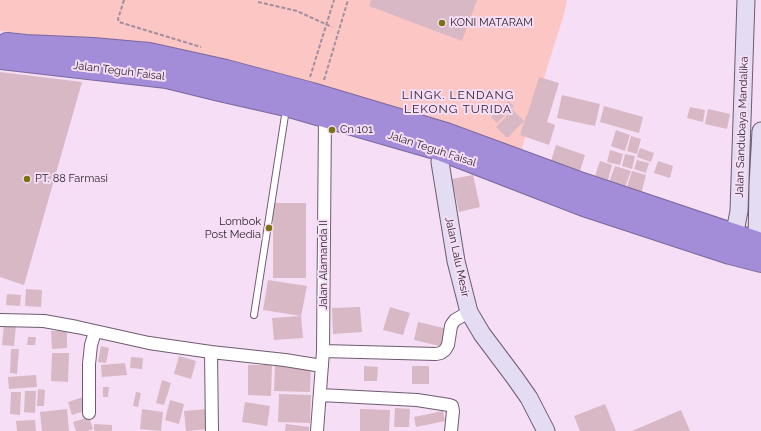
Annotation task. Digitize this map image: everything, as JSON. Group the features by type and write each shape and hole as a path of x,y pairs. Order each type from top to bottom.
{"highway":[{"name":"Jalan Teguh Faisal","path":"0,43 150,54 223,80 286,105 324,104"},
{"name":"Jalan Teguh Faisal","path":"0,58 167,76 223,80 324,104 582,184 732,244 758,252"}],"main road":[{"name":"Jalan Sandubaya Mandalika","path":"732,244 739,211 746,0"},
{"path":"758,252 758,186 761,131"},
{"name":"Jalan Lalu Mesir","path":"444,142 440,162 459,276 469,312 482,334 529,398 546,431"}],"street":[{"name":"Jalan Alamanda II","path":"317,431 323,351 324,104"},
{"path":"323,351 429,354 441,353 448,345 452,324 455,320 469,312"},
{"path":"0,320 44,321 77,327 149,344 285,360 322,366"},
{"path":"89,413 89,364 91,345 95,332"},
{"path":"211,352 212,431"},
{"path":"320,395 417,400 448,405 453,409 451,431"}],"lane":[{"path":"254,315 286,105"}],"path":[{"path":"124,0 118,19 119,22 201,47"},
{"path":"306,79 310,77 334,0"},
{"path":"324,104 348,0"},
{"path":"258,2 297,11 332,27"}],"shaded area":[{"path":"0,0 567,0 564,14 520,154 166,50 0,31"}],"building":[{"name":"KONI MATARAM","path":"371,0 477,0 462,41 369,6"},
{"name":"PT. 88 Farmasi","path":"0,72 82,82 24,285 0,277"},
{"path":"539,77 559,83 547,122 555,125 549,145 520,135"},
{"path":"562,95 600,104 595,126 557,118"},
{"path":"508,101 514,106 497,123 491,117"},
{"path":"604,106 643,117 639,133 600,122"},
{"path":"690,107 705,110 703,122 687,118"},
{"path":"708,109 730,114 727,129 705,124"},
{"path":"513,110 524,121 507,138 496,127"},
{"path":"616,130 630,135 625,151 611,146"},
{"path":"631,136 641,139 637,154 627,151"},
{"path":"556,145 585,155 580,171 551,161"},
{"path":"640,148 654,153 651,162 637,157"},
{"path":"610,150 623,154 620,165 607,162"},
{"path":"625,154 635,156 632,169 622,166"},
{"path":"637,160 649,163 646,173 634,169"},
{"path":"600,161 612,165 608,180 595,176"},
{"path":"658,161 673,166 670,178 654,173"},
{"path":"615,166 631,171 624,190 608,185"},
{"path":"632,171 646,175 641,194 626,190"},
{"path":"473,175 480,207 459,212 452,179"},
{"path":"273,203 306,203 306,278 273,278"},
{"path":"268,280 307,286 301,316 263,310"},
{"path":"26,289 42,290 41,307 25,306"},
{"path":"7,294 21,295 20,306 6,305"},
{"path":"360,307 362,332 333,334 332,308"},
{"path":"390,307 410,313 403,335 383,330"},
{"path":"301,316 303,338 274,340 272,318"},
{"path":"418,322 448,329 444,347 414,340"},
{"path":"4,324 16,325 14,346 2,345"},
{"path":"51,331 67,331 67,348 52,349"},
{"path":"28,337 36,337 35,345 27,345"},
{"path":"101,346 109,348 106,363 98,362"},
{"path":"11,349 19,349 17,374 10,373"},
{"path":"52,353 69,353 68,382 51,381"},
{"path":"179,356 196,361 191,379 174,374"},
{"path":"131,357 143,358 142,369 130,368"},
{"path":"125,363 127,375 102,377 101,365"},
{"path":"248,365 272,365 271,396 248,395"},
{"path":"275,365 311,366 310,392 274,391"},
{"path":"364,366 378,367 377,381 364,381"},
{"path":"412,366 429,366 429,384 412,384"},
{"path":"36,375 37,387 9,389 8,377"},
{"path":"162,380 171,383 164,405 156,403"},
{"path":"103,387 109,387 108,397 103,397"},
{"path":"38,389 45,390 44,406 37,406"},
{"path":"25,391 36,391 35,413 24,412"},
{"path":"11,392 21,392 20,415 10,414"},
{"path":"136,392 141,393 138,407 133,406"},
{"path":"279,394 311,395 310,423 278,422"},
{"path":"83,397 87,410 72,415 68,402"},
{"path":"170,400 184,404 179,424 165,420"},
{"path":"245,402 270,406 267,426 242,422"},
{"path":"605,404 616,431 580,431 574,416"},
{"path":"395,408 410,409 409,427 394,427"},
{"path":"67,409 69,431 42,431 40,412"},
{"path":"142,409 163,412 161,431 140,429"},
{"path":"207,409 209,429 186,431 184,411"},
{"path":"360,409 390,410 389,431 360,431"},
{"path":"681,410 690,431 632,431"},
{"path":"443,411 445,421 416,427 414,417"},
{"path":"89,417 93,429 87,431 76,431 73,422"},
{"path":"35,420 36,431 17,431 16,421"},
{"path":"94,424 112,425 112,431 94,431"},
{"path":"286,424 309,427 309,431 285,431"}],"place":[{"name":"KONI MATARAM","path":"442,23"},
{"name":"Cn 101","path":"332,130"},
{"name":"PT. 88 Farmasi","path":"27,179"},
{"name":"Lombok Post Media","path":"269,228"}],"district":[{"name":"LINGK. LENDANG LEKONG TURIDA","path":"458,102"}]}
